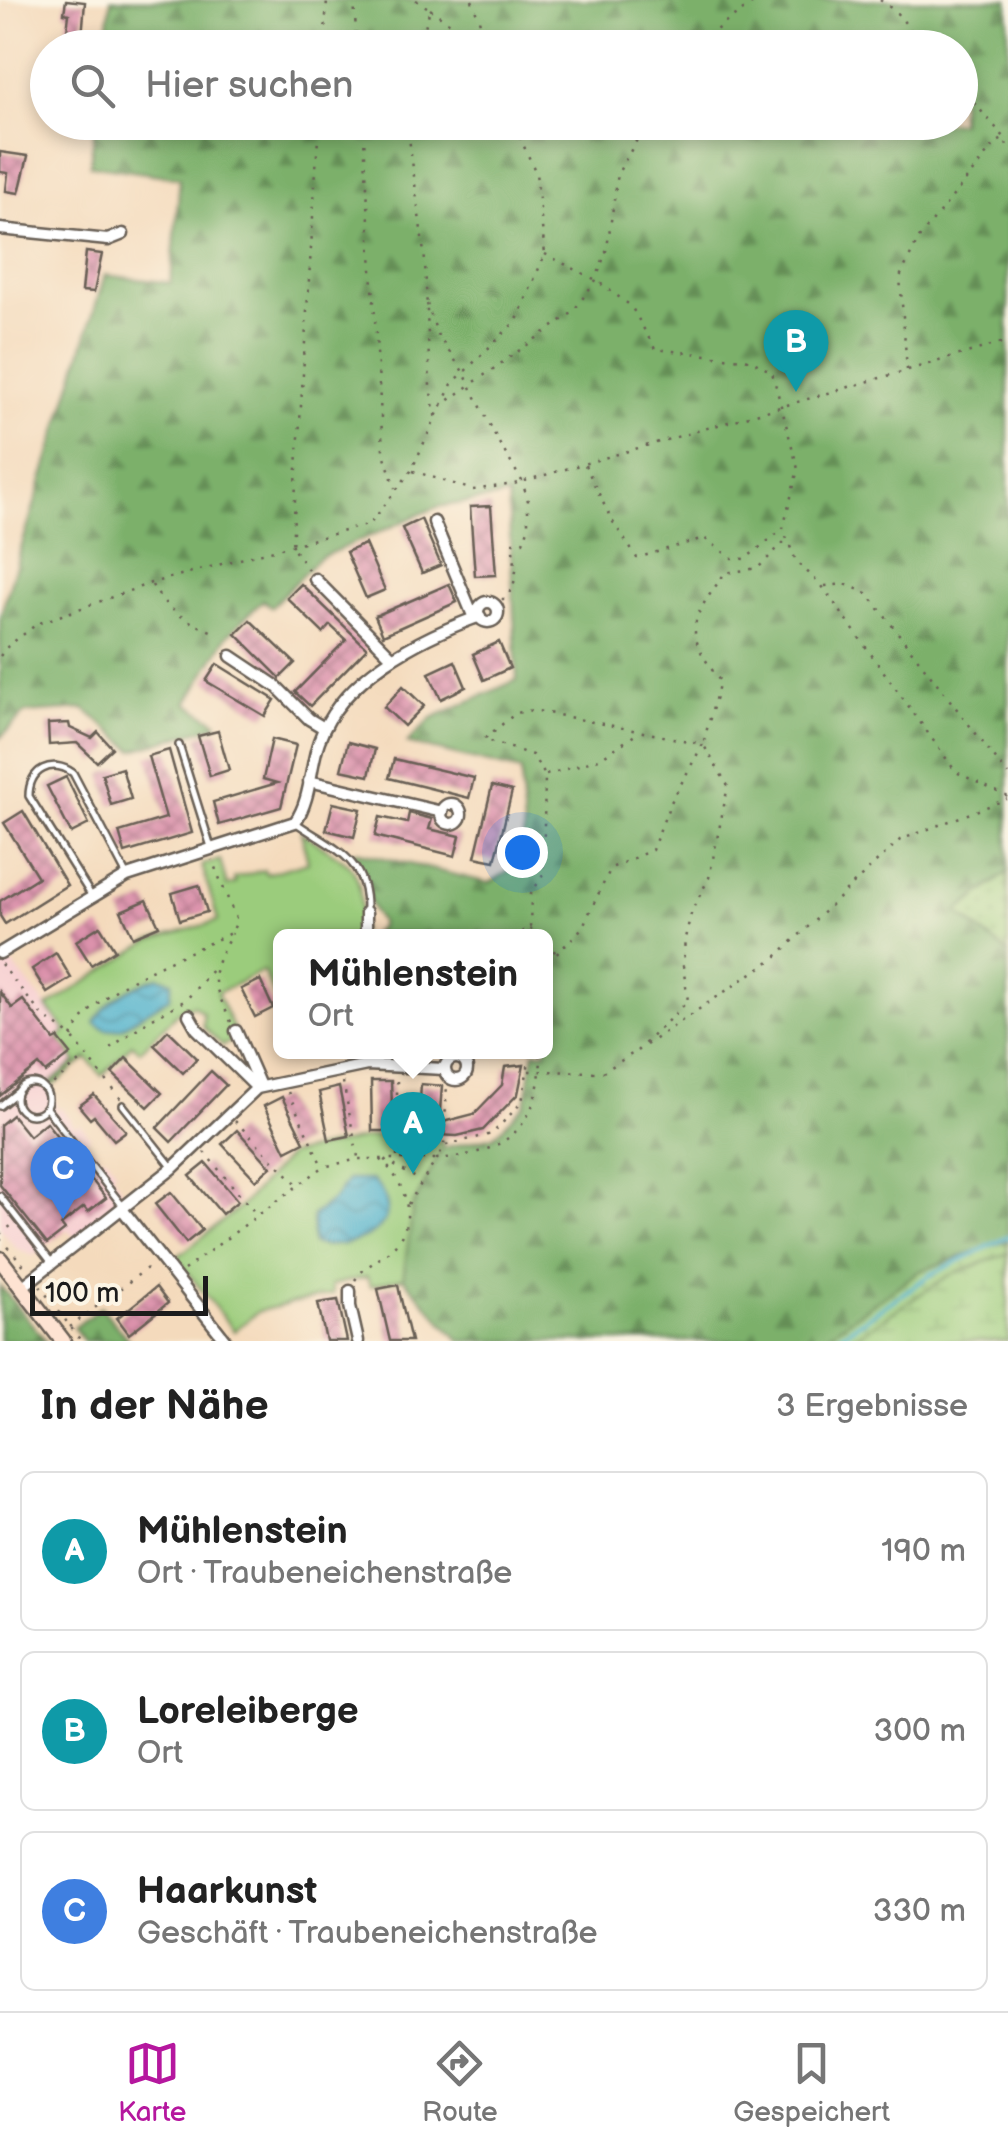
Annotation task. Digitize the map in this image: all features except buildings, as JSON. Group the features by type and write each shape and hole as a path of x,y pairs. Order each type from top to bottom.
{"main road":[{"path":"0,1259 28,1282 67,1334"}],"street":[{"path":"0,229 108,240 123,234"},
{"path":"434,522 477,617"},
{"path":"315,580 390,656"},
{"path":"2,948 127,876 295,822 303,807 324,728 333,713 390,656 477,617 483,604 496,606"},
{"path":"230,656 276,686 302,714 324,728"},
{"path":"308,781 442,812"},
{"path":"366,912 366,929"},
{"path":"189,1015 197,1029 259,1088"},
{"path":"236,1031 259,1088"},
{"path":"367,1059 367,1065"},
{"path":"445,1073 451,1059"},
{"path":"28,1282 173,1168 259,1088 367,1065 445,1073 456,1080 464,1077 465,1059"},
{"path":"123,1208 226,1341"},
{"path":"350,1291 358,1341"}],"lane":[{"path":"179,745 210,850"},
{"path":"91,895 32,803 29,785 40,770 58,766 73,773 127,876"},
{"path":"295,822 355,864 366,893 366,912"},
{"path":"0,1106 18,1091 30,1084 46,1090 46,1108 39,1114 26,1114 17,1104 18,1091"},
{"path":"123,1104 173,1168"},
{"path":"46,1108 123,1208"},
{"path":"0,1196 52,1264"}],"path":[{"path":"325,30 327,0"},
{"path":"354,0 356,30"},
{"path":"416,0 460,30"},
{"path":"472,0 483,30"},
{"path":"716,30 758,0"},
{"path":"880,0 910,30"},
{"path":"425,30 430,9"},
{"path":"978,106 1007,137 1008,150"},
{"path":"908,371 900,277 920,238 996,143 1007,137"},
{"path":"315,580 292,547 318,140"},
{"path":"363,140 384,450 395,490"},
{"path":"407,140 425,260 430,387 437,421"},
{"path":"0,656 37,624 151,584 370,524 411,471 452,384 517,320 545,254 536,173 521,140"},
{"path":"441,406 572,313 596,280 607,248 618,173 637,140"},
{"path":"545,254 596,280 630,306 655,349 750,360 772,372 798,469 783,529 796,561 822,586 956,772 1008,797"},
{"path":"426,304 438,336 464,372 498,443 522,481 528,501 528,529 523,542 512,542 516,571 513,589 496,606"},
{"path":"411,471 473,490 522,481 1008,341"},
{"path":"585,465 610,519 637,558 704,538 732,558 745,559 783,529"},
{"path":"553,958 582,928 611,868 652,850 670,804 703,744 720,681 697,650 696,614 725,572 758,568 787,539"},
{"path":"151,584 162,602 183,619 212,631"},
{"path":"822,586 845,584 868,594 1008,774"},
{"path":"530,928 532,894 543,875 545,775 532,755 484,739 516,713 533,710 703,744 728,786 708,878 692,910 685,938 683,966 688,1001 638,1051"},
{"path":"545,775 599,759 639,733"},
{"path":"530,1071 603,1072 776,957 900,840 1008,797"},
{"path":"110,1048 186,1000 213,968 232,932 237,920 210,850"},
{"path":"72,1038 106,998 147,970 232,932"},
{"path":"553,950 557,954"},
{"path":"0,963 40,1013 72,1038 123,1104"},
{"path":"213,968 213,983 236,1031"},
{"path":"189,1015 194,989"},
{"path":"46,1090 86,1056"},
{"path":"444,1146 492,1134 522,1102 530,1059"},
{"path":"175,1277 323,1168 358,1159 458,1158 501,1144 534,1110 541,1059"},
{"path":"397,1066 397,1158"},
{"path":"340,1070 358,1159"},
{"path":"350,1291 364,1267 396,1245 408,1204 444,1146 445,1073"},
{"path":"283,1081 323,1168"},
{"path":"228,1114 297,1184"},
{"path":"198,1144 258,1216"},
{"path":"381,1158 422,1182"},
{"path":"381,1158 404,1188 408,1204"},
{"path":"19,1219 0,1236 67,1334 81,1341"},
{"path":"67,1334 160,1258"}],"shaded area":[{"path":"10,961 66,1031 58,1038 77,1062 50,1083 57,1110 61,1108 75,1127 80,1124 90,1137 86,1141 116,1170 113,1174 122,1192 133,1193 76,1239 67,1229 33,1256 16,1248 0,1228 0,969"}],"green space":[{"path":"111,0 1008,0 1008,872 957,912 1008,953 1008,1240 920,1271 819,1341 460,1341 403,1278 413,1206 442,1148 494,1136 525,1104 533,1059 553,1059 553,929 378,929 380,921 352,856 355,851 489,883 516,867 524,833 521,771 407,743 432,718 517,680 508,496 437,507 319,558 271,607 263,600 227,636 187,703 217,725 134,750 84,709 25,713 0,738 0,617 105,275 171,283 180,178 90,165 93,140 978,140 978,30 107,30"},
{"path":"301,832 354,871 360,894 361,929 273,929 273,992 263,971 217,993 234,1030 230,1033 233,1040 223,1046 203,1027 203,1013 193,1005 179,1011 140,1051 132,1044 102,1076 87,1058 51,1087 50,1083 76,1062 58,1038 66,1031 47,1007 150,941 218,921 202,865 220,860 227,886 236,883 234,878 308,862"},
{"path":"1008,872 1008,953 957,912"},
{"path":"374,1136 443,1141 413,1206 403,1278 370,1286 367,1277 331,1285 333,1294 259,1311 234,1331 176,1258 239,1208 289,1155"},
{"path":"1008,1240 1008,1341 819,1341 920,1271"},
{"path":"1008,1253 1008,1341 849,1341 948,1276"},
{"path":"0,1286 46,1341 0,1341"},
{"path":"101,1307 129,1341 84,1341 74,1328"}],"water":[{"path":"158,977 172,981 170,997 121,1028 107,1030 95,1023 113,1000"},
{"path":"347,1180 372,1180 384,1196 387,1210 383,1222 374,1232 346,1244 313,1244 312,1216 335,1198"}],"waterway":[{"path":"832,1341 932,1274 1008,1237"}],"place":[{"name":"Loreleiberge","path":"796,392"},
{"name":"Mühlenstein","path":"413,1174"},
{"name":"Haarkunst","path":"63,1219"}]}
